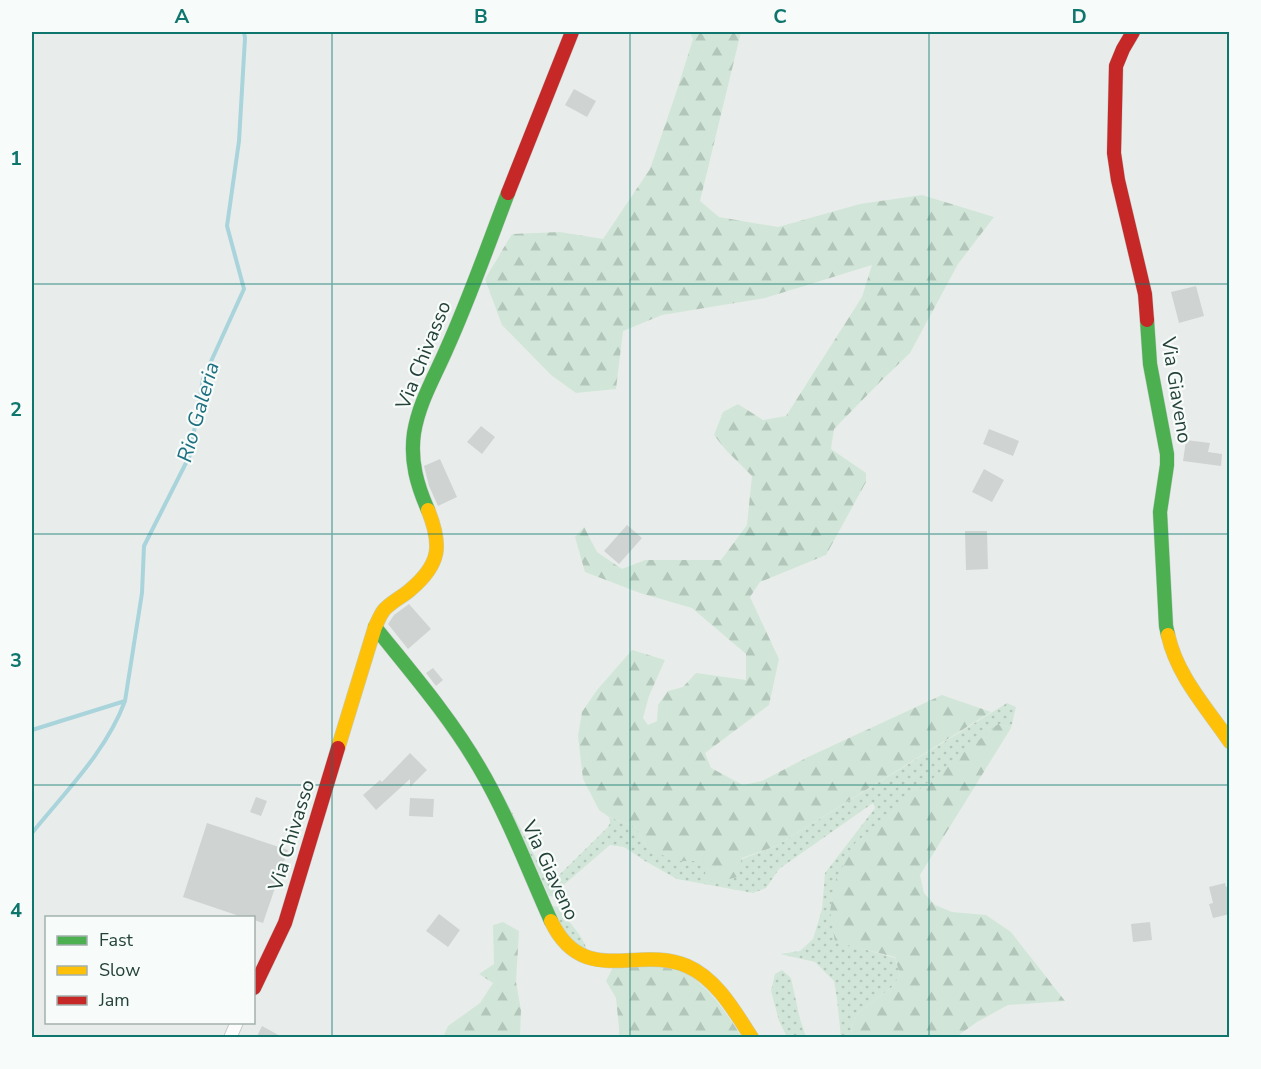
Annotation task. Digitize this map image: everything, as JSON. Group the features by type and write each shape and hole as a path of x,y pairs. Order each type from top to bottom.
{"street":[{"name":"Via Chivasso","path":"255,986 285,923 375,627 384,610 416,586 424,577 437,550 435,530 418,486 413,465 412,445 417,417 428,387 452,338 572,32"},
{"name":"Via Giaveno","path":"1133,32 1116,66 1114,153 1118,180 1145,294 1150,364 1167,454 1160,513 1166,626 1172,652 1182,673 1230,742"},
{"name":"Via Giaveno","path":"375,627 451,724 476,761 564,943 594,960 661,959 689,966 722,995 752,1038"},
{"path":"230,1038 237,1024"}],"green space":[{"path":"690,32 741,32 700,201 719,217 778,227 860,204 922,195 994,217 958,264 910,353 834,429 831,449 866,473 866,482 826,555 760,582 750,597 779,659 769,705 705,753 711,768 743,785 762,781 808,757 942,695 991,712 776,846 742,858 737,877 722,881 706,880 704,861 674,861 647,847 636,827 609,817 599,810 583,779 578,736 582,712 597,690 632,650 665,660 649,696 643,718 648,725 657,721 658,705 668,691 683,687 696,673 746,680 746,654 692,608 640,593 585,572 575,537 584,527 597,552 622,569 645,560 721,560 747,525 752,476 714,435 723,412 738,404 763,420 786,416 862,297 872,265 765,298 662,315 623,331 616,389 576,393 551,375 502,325 485,279 512,234 560,232 603,239 650,169 693,39"},
{"path":"1007,703 1016,707 1011,728 998,724 835,941 895,958 900,976 892,987 858,1013 851,1028 853,1037 841,1037 834,981 815,962 780,954 800,951 813,939 822,909 825,873 875,808 873,803 779,869 766,888 753,893 677,879 624,847 610,845 560,888 556,897 549,896 501,791 547,879 553,881 608,827 609,817 636,827 647,847 742,859 776,846"},
{"path":"998,724 1011,728 920,875 924,893 935,905 952,912 986,915 1011,932 1065,1001 1008,1005 956,1037 853,1037 851,1028 858,1013 892,987 900,976 895,957 835,942 830,911 836,879 855,843"},
{"path":"550,905 557,907 575,929 587,952 570,945"},
{"path":"503,922 519,931 516,982 521,1010 520,1037 443,1037 448,1026 480,1003 493,983 479,974 494,964 493,925"},
{"path":"613,967 664,967 689,975 715,999 742,1037 619,1037 616,998 606,981"},
{"path":"782,970 791,978 806,1037 787,1037 779,1021 771,991 775,974"}],"building":[{"path":"574,89 596,101 587,117 565,105"},
{"path":"1196,286 1204,316 1179,323 1171,292"},
{"path":"481,426 495,437 482,454 467,442"},
{"path":"989,429 1019,441 1013,456 983,444"},
{"path":"1186,440 1210,443 1208,452 1222,454 1221,466 1183,461"},
{"path":"440,459 457,497 438,506 429,486 424,466"},
{"path":"984,469 1004,480 992,502 972,492"},
{"path":"627,525 642,538 619,564 604,551"},
{"path":"965,531 987,531 988,569 966,570"},
{"path":"409,604 431,629 408,649 388,624 394,615"},
{"path":"433,668 443,680 436,686 426,673"},
{"path":"410,753 427,770 410,787 410,779 376,810 363,795 380,780 382,782"},
{"path":"256,797 267,801 261,816 250,812"},
{"path":"410,798 434,799 433,817 409,816"},
{"path":"207,823 288,850 263,923 255,920 255,916 239,916 183,897"},
{"path":"1225,883 1226,887 1230,886 1230,914 1213,918 1209,904 1213,903 1209,887"},
{"path":"439,914 460,930 448,947 426,931"},
{"path":"1150,922 1152,940 1133,942 1131,924"},
{"path":"262,1026 284,1038 256,1038"}],"waterway":[{"name":"Rio Galeria","path":"32,833 96,754 117,720 125,701 142,593 144,546 190,455 203,379 244,289 227,226 239,141 244,32"},
{"path":"32,730 125,701"}],"traffic: fast":[{"path":"428,510 414,463 413,443 416,422 463,310 508,193"},
{"path":"1147,320 1150,364 1167,454 1160,512 1168,635"},
{"path":"375,627 468,748 508,824 551,921"}],"traffic: slow":[{"path":"338,748 380,616 387,607 420,581 433,562 437,544 428,510"},
{"path":"1168,635 1172,650 1186,678 1230,742"},
{"path":"551,921 564,941 579,953 595,959 668,961 687,966 698,972 724,997 752,1038"}],"traffic: jam":[{"path":"508,193 572,32"},
{"path":"1133,32 1116,66 1114,153 1118,180 1145,294 1147,320"},
{"path":"255,986 285,923 338,748"}]}
